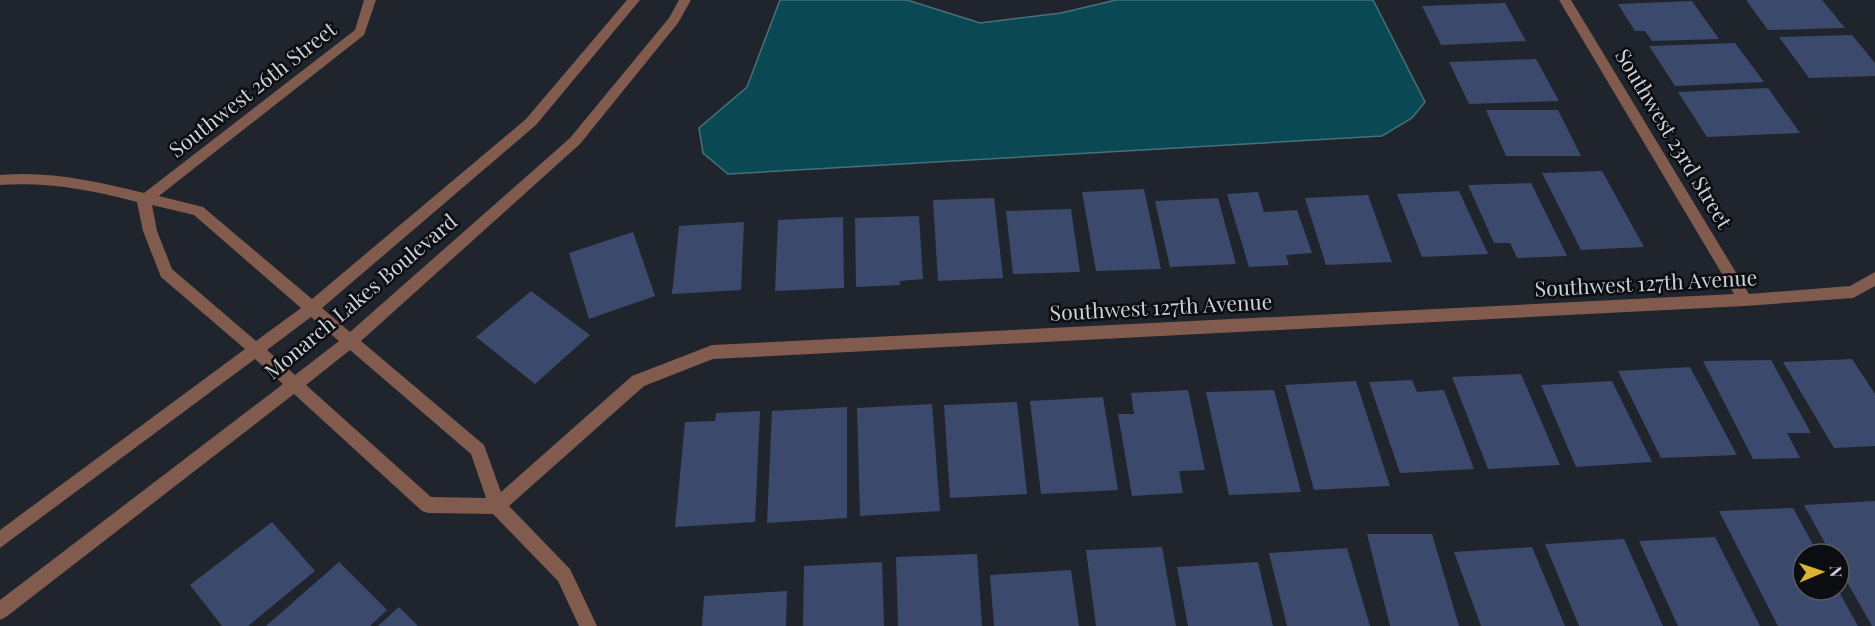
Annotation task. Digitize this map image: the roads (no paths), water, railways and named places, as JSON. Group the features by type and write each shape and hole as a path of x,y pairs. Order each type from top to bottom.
{"street":[{"name":"Southwest 26th Street","path":"144,200 360,32 370,0"},
{"name":"Monarch Lakes Boulevard","path":"0,540 312,308 531,122 634,0"},
{"name":"Monarch Lakes Boulevard","path":"0,611 352,340 575,141 674,20 685,0"},
{"name":"Southwest 23rd Street","path":"1565,0 1745,300"},
{"path":"0,180 29,178 82,183 144,200 198,211 352,340 478,450 497,506 564,575 588,626"},
{"path":"144,200 150,231 166,273 256,350 428,505 497,506"},
{"name":"Southwest 127th Avenue","path":"497,506 638,381 712,352 1745,300 1853,292 1875,278"}],"water":[{"path":"780,0 907,0 980,23 1061,13 1116,0 1373,0 1425,102 1412,118 1382,136 728,174 703,153 699,128 747,87"}]}
